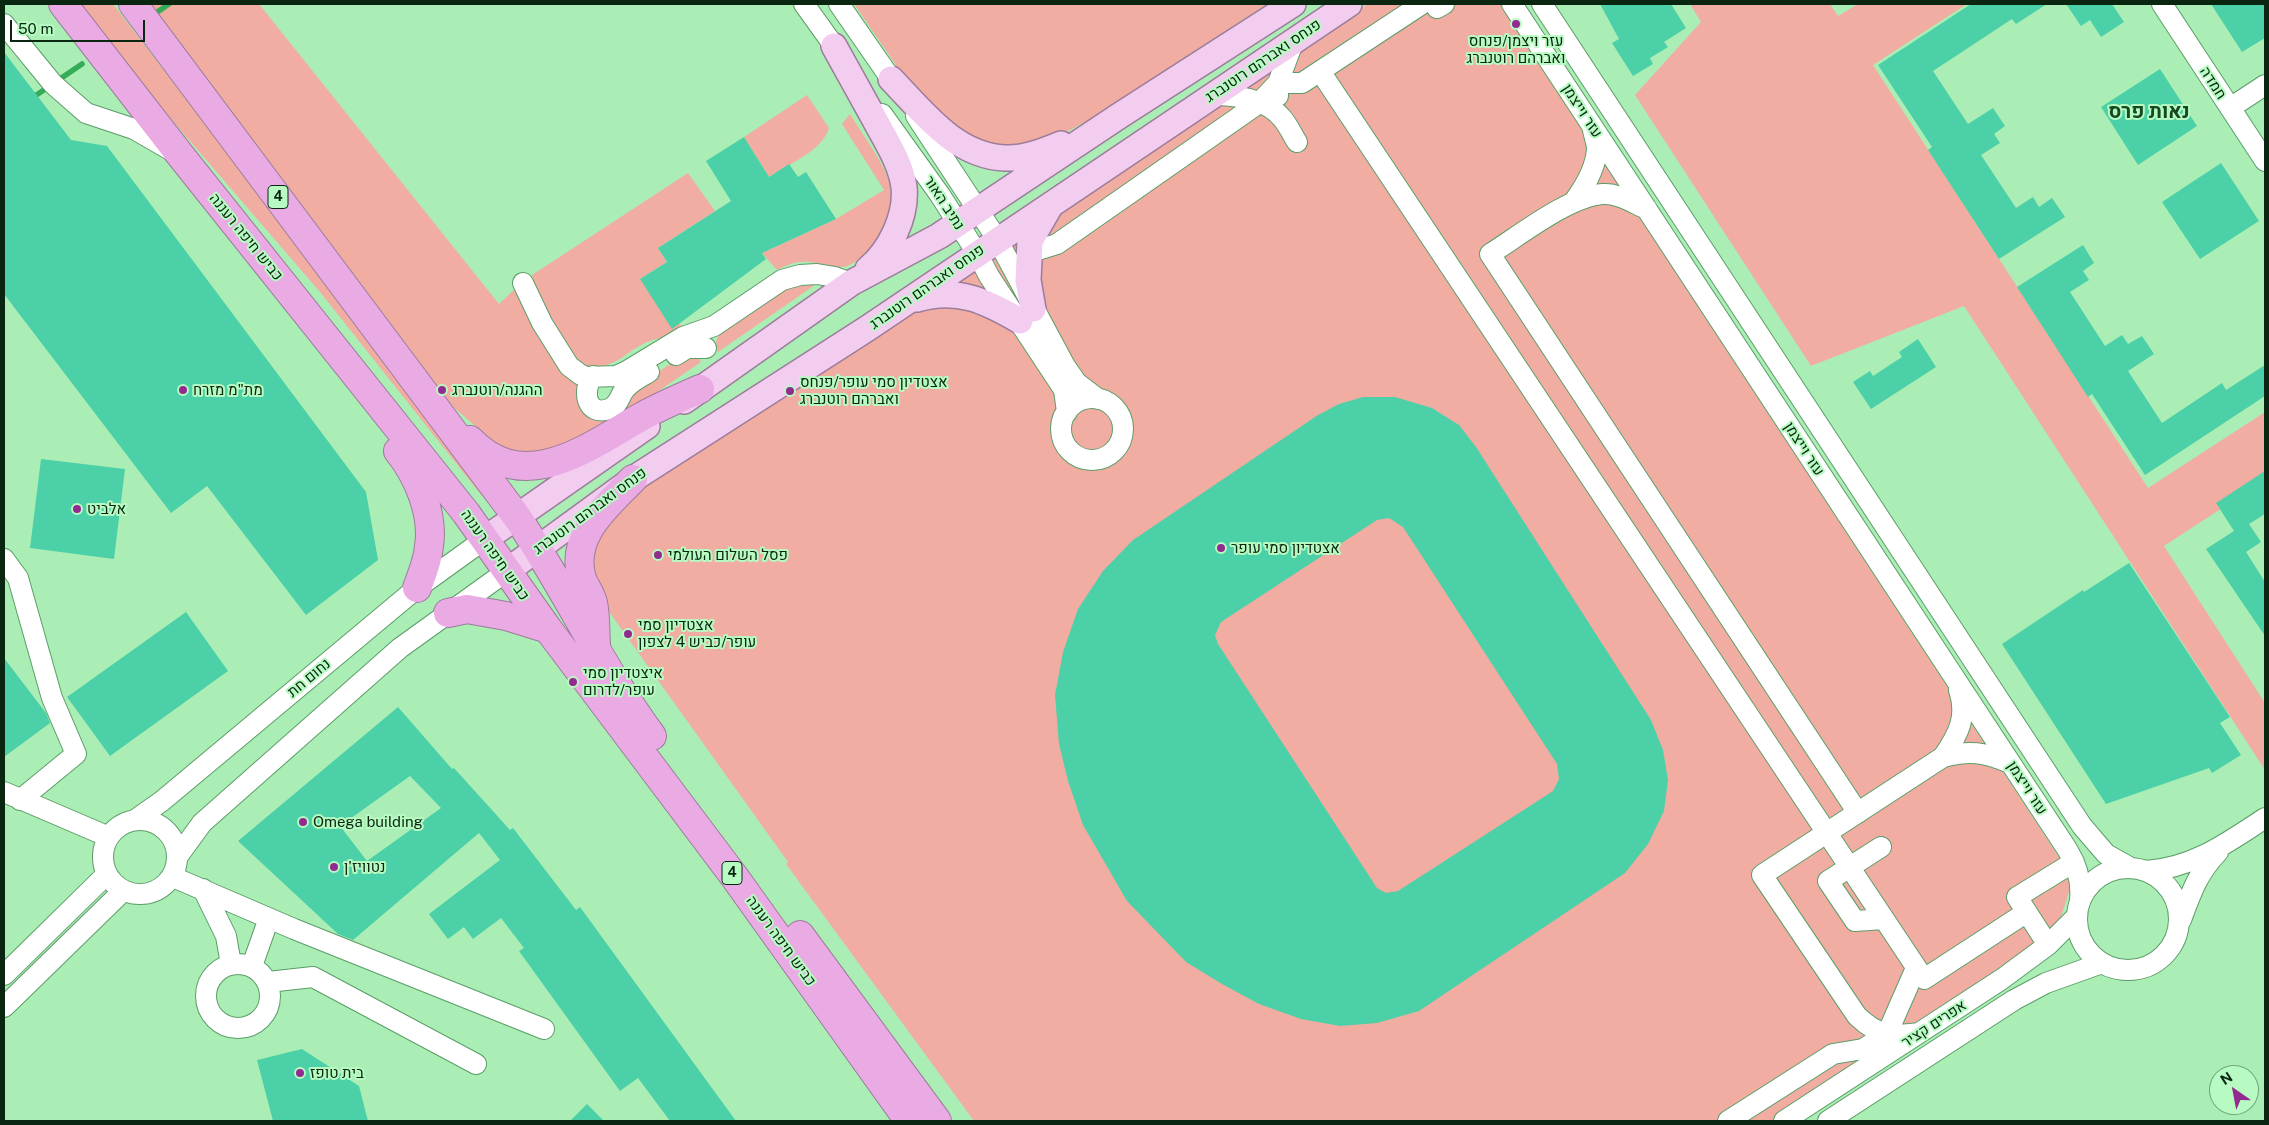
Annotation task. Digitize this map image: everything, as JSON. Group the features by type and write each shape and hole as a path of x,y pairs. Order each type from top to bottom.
{"highway":[{"name":"כביש חיפה רעננה","path":"63,4 485,539 548,629 736,879 909,1121"},
{"name":"כביש חיפה רעננה","path":"133,4 517,517 538,549 596,652 630,705 937,1121"},
{"path":"247,238 328,360 404,459 421,490 428,516 430,545 417,588"},
{"path":"423,391 477,448 498,460 532,467 556,463 576,454 652,410 700,389"},
{"path":"596,652 593,602 582,577 580,550 587,531 595,518 633,479"},
{"path":"448,612 467,609 506,616 548,629"}],"main road":[{"name":"פנחס ואברהם רוטנברג","path":"485,539 851,283 939,236 1119,116 1293,4"},
{"name":"פנחס ואברהם רוטנברג","path":"507,571 633,479 905,303 1349,4"},
{"path":"834,46 893,152 904,187 900,221 888,243 874,264 851,283"},
{"path":"891,79 945,134 963,146 982,155 1006,159 1033,154 1060,144 1119,116"},
{"path":"905,303 945,293 970,297 1026,315 1030,241 1052,204"}],"street":[{"name":"נתיב האור","path":"804,4 940,196 967,217 987,246 988,276 1026,315 1077,383 1098,399"},
{"name":"נתיב האור","path":"839,4 960,182 967,217"},
{"path":"1028,253 1057,244 1258,103 1278,83 1302,83 1422,4"},
{"path":"1434,4 1438,8 1444,4"},
{"name":"עזר וייצמן","path":"1512,4 2074,862 2081,884 2078,908"},
{"name":"עזר וייצמן","path":"1542,4 2082,826 2106,854 2139,869"},
{"name":"חמדה","path":"2162,4 2265,161"},
{"path":"4,24 54,84 86,112 134,129 181,156"},
{"path":"1282,118 1278,103 1278,83 1294,40"},
{"path":"1320,70 1850,867"},
{"path":"2230,108 2265,85"},
{"path":"1212,95 1234,95 1272,108 1282,118 1297,142"},
{"path":"1575,200 1591,172 1597,149 1592,125"},
{"path":"1647,209 1619,196 1603,194 1575,200 1490,254 1858,812"},
{"path":"593,376 586,387 587,399 594,408 606,410 616,404 627,386 687,348 702,341 714,326 782,280 800,275 817,274 835,277 851,283"},
{"path":"523,283 542,324 569,366 581,375 616,376 683,337 702,341 722,374"},
{"name":"נתיב האור","path":"1026,315 1064,390 1066,412"},
{"path":"1084,399 1098,399 1108,402 1116,409 1123,425 1123,436 1119,446 1106,457 1096,460 1085,460 1074,455 1062,437 1061,427 1066,412 1074,404 1084,399"},
{"name":"נחום חת","path":"135,820 162,801 417,588 485,539"},
{"path":"4,559 18,578 52,698 76,754 12,796"},
{"path":"178,856 202,823 400,648 507,571"},
{"path":"1942,757 1956,737 1962,722 1964,703 1956,681"},
{"path":"1919,1033 1898,1036 1887,1034 1870,1028 1857,1016 1762,875 1942,757 1965,751 1990,754 2010,763"},
{"path":"12,796 108,837"},
{"path":"2227,844 2206,866 2196,881 2168,950 2148,966 2125,970 2102,963 2085,947 2078,932 2078,908 2088,887 2100,876 2115,869 2163,870 2184,865 2227,844 2265,818"},
{"path":"135,820 148,821 164,829 175,844 178,856 177,867 173,877 156,891 145,894 123,891 116,886 106,874 102,856 108,837 125,823 135,820"},
{"path":"1881,847 1828,881 1855,920 1884,919 1924,980 2027,912"},
{"path":"2048,945 2017,897 2074,862"},
{"path":"2139,869 2160,879 2171,891 2178,906 2178,929"},
{"path":"4,975 106,874"},
{"path":"173,877 544,1029"},
{"path":"203,889 226,936 231,964"},
{"path":"4,1007 123,891"},
{"name":"אפרים קציר","path":"1784,1121 2002,979 2048,945 2078,908"},
{"path":"252,966 270,918"},
{"name":"אפרים קציר","path":"1828,1121 2014,1000 2046,983 2102,963"},
{"path":"231,964 252,966 268,982 271,992 266,1012 260,1021 240,1029 220,1023 207,1006 207,990 213,976 231,964"},
{"path":"1728,1121 1833,1054 1863,1049 1887,1034 1916,968"},
{"path":"268,982 313,977 476,1064"},
{"path":"1853,1076 1860,1064 1863,1049 1863,1036 1857,1016"}],"shaded area":[{"path":"76,4 113,4 487,492 482,496 320,292 127,68"},
{"path":"150,4 259,4 499,304 516,288 581,385 617,414 625,409 629,395 635,387 684,355 698,357 701,362 628,412 550,457 513,458 452,406"},
{"path":"854,4 1267,4 1098,115 1057,137 1023,148 991,146 963,136 902,74"},
{"name":"אצטדיון סמי עופר","path":"1368,4 1500,4 2068,871 2070,889 2057,929 2035,949 1775,1121 974,1121 786,864 788,862 587,581 589,531 632,484"},
{"path":"1690,4 1830,4 1838,16 1858,4 1967,4 1873,65 2148,488 2265,412 2265,480 2164,546 2265,703 2265,770 1964,306 1811,366 1635,95 1701,22"},
{"path":"807,95 829,128 819,144 812,150 769,177 744,137"},
{"path":"850,114 881,164 889,181 893,198 892,215 886,231 871,248 847,266 840,267 802,262 777,270 762,253 836,219 884,190 842,124"},
{"path":"688,173 715,211 658,248 667,262 640,279 683,328 671,335 641,345 620,359 606,365 585,366 567,347 553,324 541,300 532,275"},
{"path":"803,283 815,285 718,352 716,342 719,334 783,287"}],"building":[{"path":"1600,4 1671,4 1686,28 1664,42 1668,47 1650,58 1653,64 1633,76 1612,43 1619,39"},
{"path":"1971,4 2047,4 2016,24 2012,19 1933,71 1968,124 1993,108 2005,126 1994,134 2000,143 1981,155 2016,208 2033,197 2039,207 2052,198 2065,217 1999,259 1928,150 1932,147 1878,65"},
{"path":"2066,4 2112,4 2124,22 2101,37 2090,20 2081,26"},
{"path":"2211,4 2265,4 2265,38 2242,52"},
{"name":"מת\"מ מזרח","path":"4,52 71,140 107,146 366,492 378,560 306,615 207,486 171,513 4,294"},
{"path":"2160,69 2197,126 2138,165 2101,107"},
{"path":"744,137 769,177 789,164 798,177 806,172 836,219 762,253 766,259 672,329 640,279 667,262 658,248 731,201 706,161"},
{"path":"2221,163 2259,221 2200,259 2162,202"},
{"path":"2083,245 2094,263 2083,271 2089,280 2070,292 2105,346 2122,335 2128,344 2142,336 2154,354 2128,371 2162,423 2222,383 2226,390 2265,365 2265,396 2145,475 2092,394 2088,397 2017,287"},
{"path":"1918,339 1936,367 1871,409 1853,382 1870,371 1873,376 1902,357 1899,352"},
{"path":"1363,397 1395,397 1432,408 1459,425 1476,447 1651,720 1663,750 1668,780 1664,811 1648,844 1625,873 1419,1011 1377,1023 1340,1026 1301,1019 1259,1004 1222,984 1186,962 1127,901 1083,825 1068,781 1059,744 1055,695 1063,652 1078,609 1103,571 1133,540 1318,415 1339,404","holes":["1389,518 1403,527 1557,764 1559,779 1553,791 1398,891 1386,893 1377,888 1218,644 1215,635 1221,622 1377,520"]},
{"name":"אלביט","path":"41,459 125,469 114,559 30,548"},
{"path":"2265,471 2265,514 2249,524 2261,542 2246,552 2265,582 2265,636 2206,549 2234,531 2216,503"},
{"path":"2129,563 2230,717 2220,723 2241,755 2212,773 2209,768 2106,804 2002,644 2083,590 2084,592"},
{"path":"186,612 228,671 110,756 67,697"},
{"path":"4,658 46,713 50,723 4,757"},
{"path":"398,707 452,769 454,768 510,830 513,828 576,910 580,907 736,1121 670,1121 638,1078 620,1091 519,951 524,948 501,918 473,939 464,927 448,939 429,914 500,860 479,833 353,940 338,934 238,841","holes":["410,776 441,808 367,861 340,826"]},
{"name":"בית טופז","path":"302,1049 359,1086 368,1121 273,1121 257,1060"},
{"path":"587,1104 604,1121 570,1121"}],"waterway":[{"path":"150,17 169,4"},
{"path":"32,98 82,64"}],"place":[{"name":"עזר ויצמן/פנחס ואברהם רוטנברג","path":"1516,24"},
{"name":"מת\"מ מזרח","path":"183,390"},
{"name":"ההגנה/רוטנברג","path":"442,390"},
{"name":"אצטדיון סמי עופר/פנחס ואברהם רוטנברג","path":"790,391"},
{"name":"אלביט","path":"77,509"},
{"name":"אצטדיון סמי עופר","path":"1221,548"},
{"name":"פסל השלום העולמי","path":"658,555"},
{"name":"אצטדיון סמי עופר/כביש 4 לצפון","path":"628,634"},
{"name":"איצטדיון סמי עופר/לדרום","path":"573,682"},
{"name":"Omega building","path":"303,822"},
{"name":"נטוויז'ן","path":"334,867"},
{"name":"בית טופז","path":"300,1073"}],"district":[{"name":"נאות פרס","path":"2149,112"}]}
